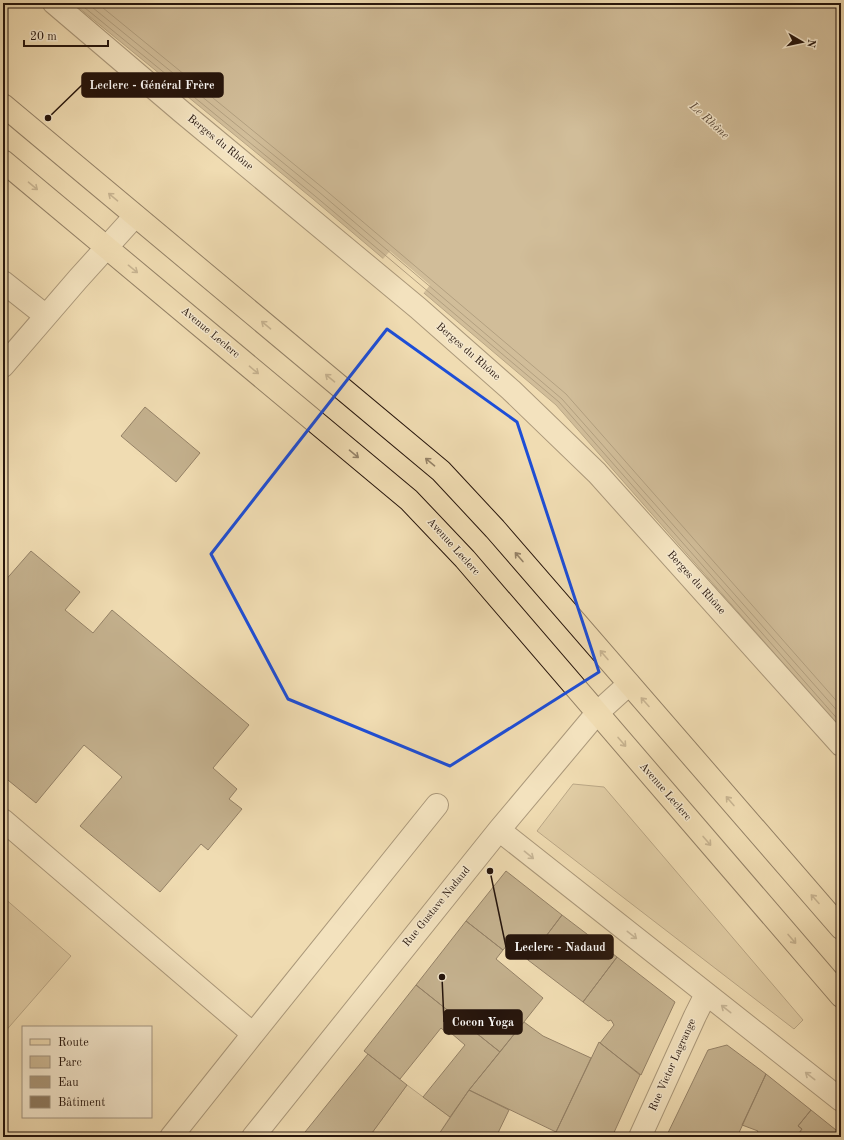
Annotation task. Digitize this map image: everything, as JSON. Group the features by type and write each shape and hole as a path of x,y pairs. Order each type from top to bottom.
{"main road":[{"path":"3,105 441,471 495,529 841,928"},
{"name":"Avenue Leclerc","path":"3,161 409,500 465,559 841,996"}],"street":[{"name":"Berges du Rhône","path":"54,3 182,112 418,308 511,390 597,473 841,745"},
{"path":"3,366 106,247 135,216"},
{"path":"3,282 46,316"},
{"name":"Rue Gustave Nadaud","path":"253,1137 499,830 597,713 629,684"},
{"path":"171,1137 437,805"},
{"path":"3,820 253,1034"},
{"path":"499,830 841,1100"},
{"name":"Rue Victor Lagrange","path":"640,1137 706,994"}],"highlighted area":[{"path":"387,329 517,422 599,672 450,766 288,699 211,554"}],"green space":[{"path":"573,784 604,787 803,1020 794,1029 537,831"},
{"path":"3,897 71,956 3,1034"},
{"path":"407,1085 450,1117 437,1137 369,1137"}],"water":[{"name":"Le Rhône","path":"73,3 841,3 841,729 556,405 313,199"}],"pier":[{"path":"390,251 430,285 422,295 382,260"}],"building":[{"path":"145,407 200,453 176,482 121,436"},
{"path":"31,551 80,592 65,610 93,633 112,610 249,725 213,768 237,789 229,799 242,809 208,850 201,844 160,892 80,826 122,777 84,745 36,803 3,776 3,619 7,614 3,610 3,583"},
{"path":"506,871 562,915 528,960 517,951 514,954 514,945 508,944 503,950 466,921"},
{"path":"562,915 617,957 583,1002 528,960"},
{"path":"466,921 503,950 496,959 543,998 500,1052 416,985"},
{"path":"617,957 675,1002 641,1075 600,1043 614,1025 611,1020 608,1021 583,1002"},
{"path":"416,985 500,1052 469,1090 450,1117 423,1097 465,1045 451,1033 449,1035 441,1028 400,1079 364,1051"},
{"path":"524,1022 543,1036 591,1058 556,1132 469,1090"},
{"path":"599,1042 640,1075 612,1137 567,1137 556,1132"},
{"path":"727,1045 766,1074 737,1137 666,1137 708,1050"},
{"path":"368,1054 407,1085 369,1137 301,1137"},
{"path":"766,1074 811,1110 798,1126 802,1129 796,1137 754,1137 758,1131 742,1125"},
{"path":"469,1090 509,1110 496,1137 437,1137"},
{"path":"811,1110 841,1134 841,1137 796,1137 802,1129 798,1126"},
{"path":"556,1132 567,1137 554,1137"}],"place":[{"name":"Leclerc - Général Frère","path":"48,118"},
{"name":"Leclerc - Nadaud","path":"490,871"},
{"name":"Cocon Yoga","path":"442,977"}]}
